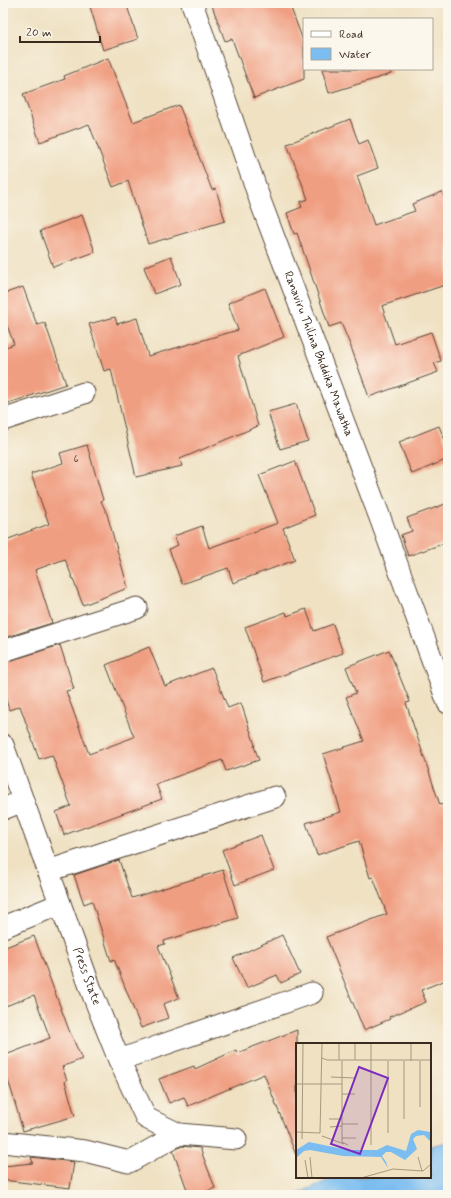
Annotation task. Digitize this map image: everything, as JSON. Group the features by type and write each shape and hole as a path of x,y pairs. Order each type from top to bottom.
{"street":[{"name":"Ranaviru Thilina Bhddika Mawatha","path":"192,3 261,203 377,507 448,703"},
{"path":"3,420 84,393"},
{"path":"3,651 137,608"},
{"name":"Press State","path":"3,745 93,995 119,1060 146,1118 179,1134 236,1139"},
{"path":"48,871 275,797"},
{"path":"3,809 23,801"},
{"path":"3,927 60,904"},
{"path":"119,1060 312,993"},
{"path":"3,1142 85,1151 129,1162 179,1134"}],"water":[{"path":"448,1142 448,1195 294,1195 334,1178 431,1178 431,1146"}],"building":[{"path":"89,3 126,3 138,39 103,50"},
{"path":"211,3 289,3 303,40 304,79 254,98 232,39 225,41"},
{"path":"108,58 133,122 179,105 212,190 216,189 225,221 148,244 128,181 113,187 89,124 40,142 23,94 65,79 64,76"},
{"path":"322,70 390,70 391,74 329,93"},
{"path":"350,119 359,144 368,140 378,168 357,176 374,225 415,211 412,204 442,192 448,206 448,284 382,306 395,344 431,332 441,361 434,363 438,372 369,397 341,323 329,327 297,233 294,234 287,213 302,207 300,202 308,199 287,144"},
{"path":"82,215 95,252 53,267 40,231"},
{"path":"171,256 181,284 154,294 144,267"},
{"path":"23,287 37,325 45,323 66,384 3,405 3,348 14,344 3,315 3,294"},
{"path":"265,288 284,337 238,356 258,426 180,459 182,466 136,477 111,369 104,371 89,324 115,317 117,324 137,318 148,356 238,330 228,303"},
{"path":"296,404 308,441 280,449 268,412"},
{"path":"439,426 448,448 448,459 412,474 399,442"},
{"path":"87,445 103,500 101,501 107,514 128,588 83,605 65,559 35,570 52,623 7,637 3,627 3,541 49,524 31,474 63,463 60,453"},
{"path":"295,461 315,515 283,528 295,560 233,583 228,568 182,584 169,549 178,545 174,536 202,526 209,548 278,523 259,475"},
{"path":"448,503 448,542 408,556 401,535 412,531 407,518"},
{"path":"306,609 314,631 333,624 343,653 264,682 245,627 286,612 287,616"},
{"path":"60,645 74,689 66,691 89,754 134,737 106,665 149,647 165,686 212,668 228,708 241,703 259,760 226,771 222,760 156,784 162,799 64,835 56,812 71,806 52,755 39,759 20,706 9,710 3,689 3,663"},
{"path":"389,650 410,702 406,703 440,805 448,803 448,979 421,990 426,1002 389,1017 390,1019 364,1030 326,937 387,914 373,877 370,878 359,841 317,855 306,823 341,812 323,754 364,741 346,697 356,693 346,667"},
{"path":"261,835 274,870 235,885 222,850"},
{"path":"119,860 132,898 223,870 238,918 164,941 165,944 158,946 179,998 163,1004 168,1018 141,1028 114,959 111,961 92,901 84,904 74,875"},
{"path":"282,935 300,974 281,983 277,975 247,988 233,958"},
{"path":"34,936 69,1030 82,1059 62,1067 67,1080 65,1081 75,1116 23,1131 11,1089 3,1068 3,1056 50,1038 34,995 3,1007 3,948"},
{"path":"297,1030 296,1155 264,1074 188,1106 184,1097 169,1103 159,1079 194,1066 195,1069 236,1050 237,1053"},
{"path":"182,1146 200,1148 215,1188 197,1195 189,1195 173,1151"},
{"path":"31,1157 74,1162 70,1188 3,1180 3,1166 33,1163"}]}
